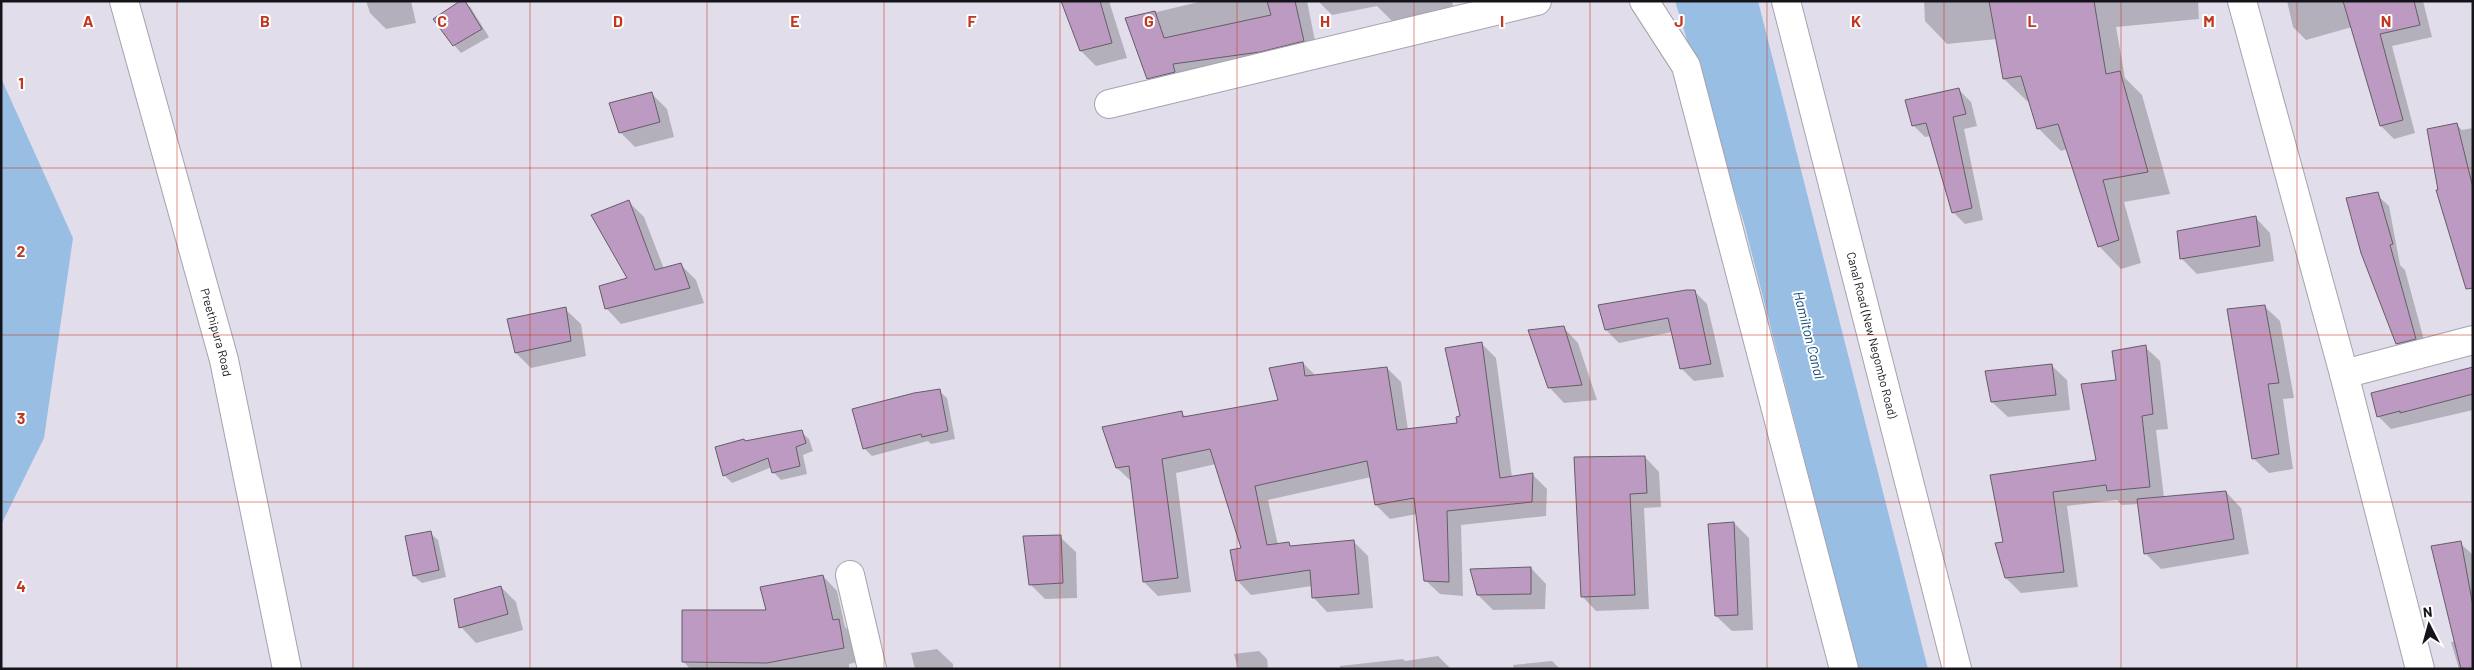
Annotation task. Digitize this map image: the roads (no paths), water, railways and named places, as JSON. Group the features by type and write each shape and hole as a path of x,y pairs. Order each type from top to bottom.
{"street":[{"name":"Preethipura Road","path":"124,1 224,360 287,669"},
{"path":"1108,104 1537,1"},
{"path":"1644,1 1686,66 1844,669"},
{"name":"Canal Road (New Negombo Road)","path":"1786,1 1957,669"},
{"path":"2242,1 2344,374 2420,669"},
{"path":"2344,374 2473,340"},
{"path":"850,575 872,669"}],"water":[{"name":"Hamilton Canal","path":"1675,1 1758,1 1928,669 1858,669 1744,223"},
{"path":"1,78 73,238 44,438 1,525"}]}
